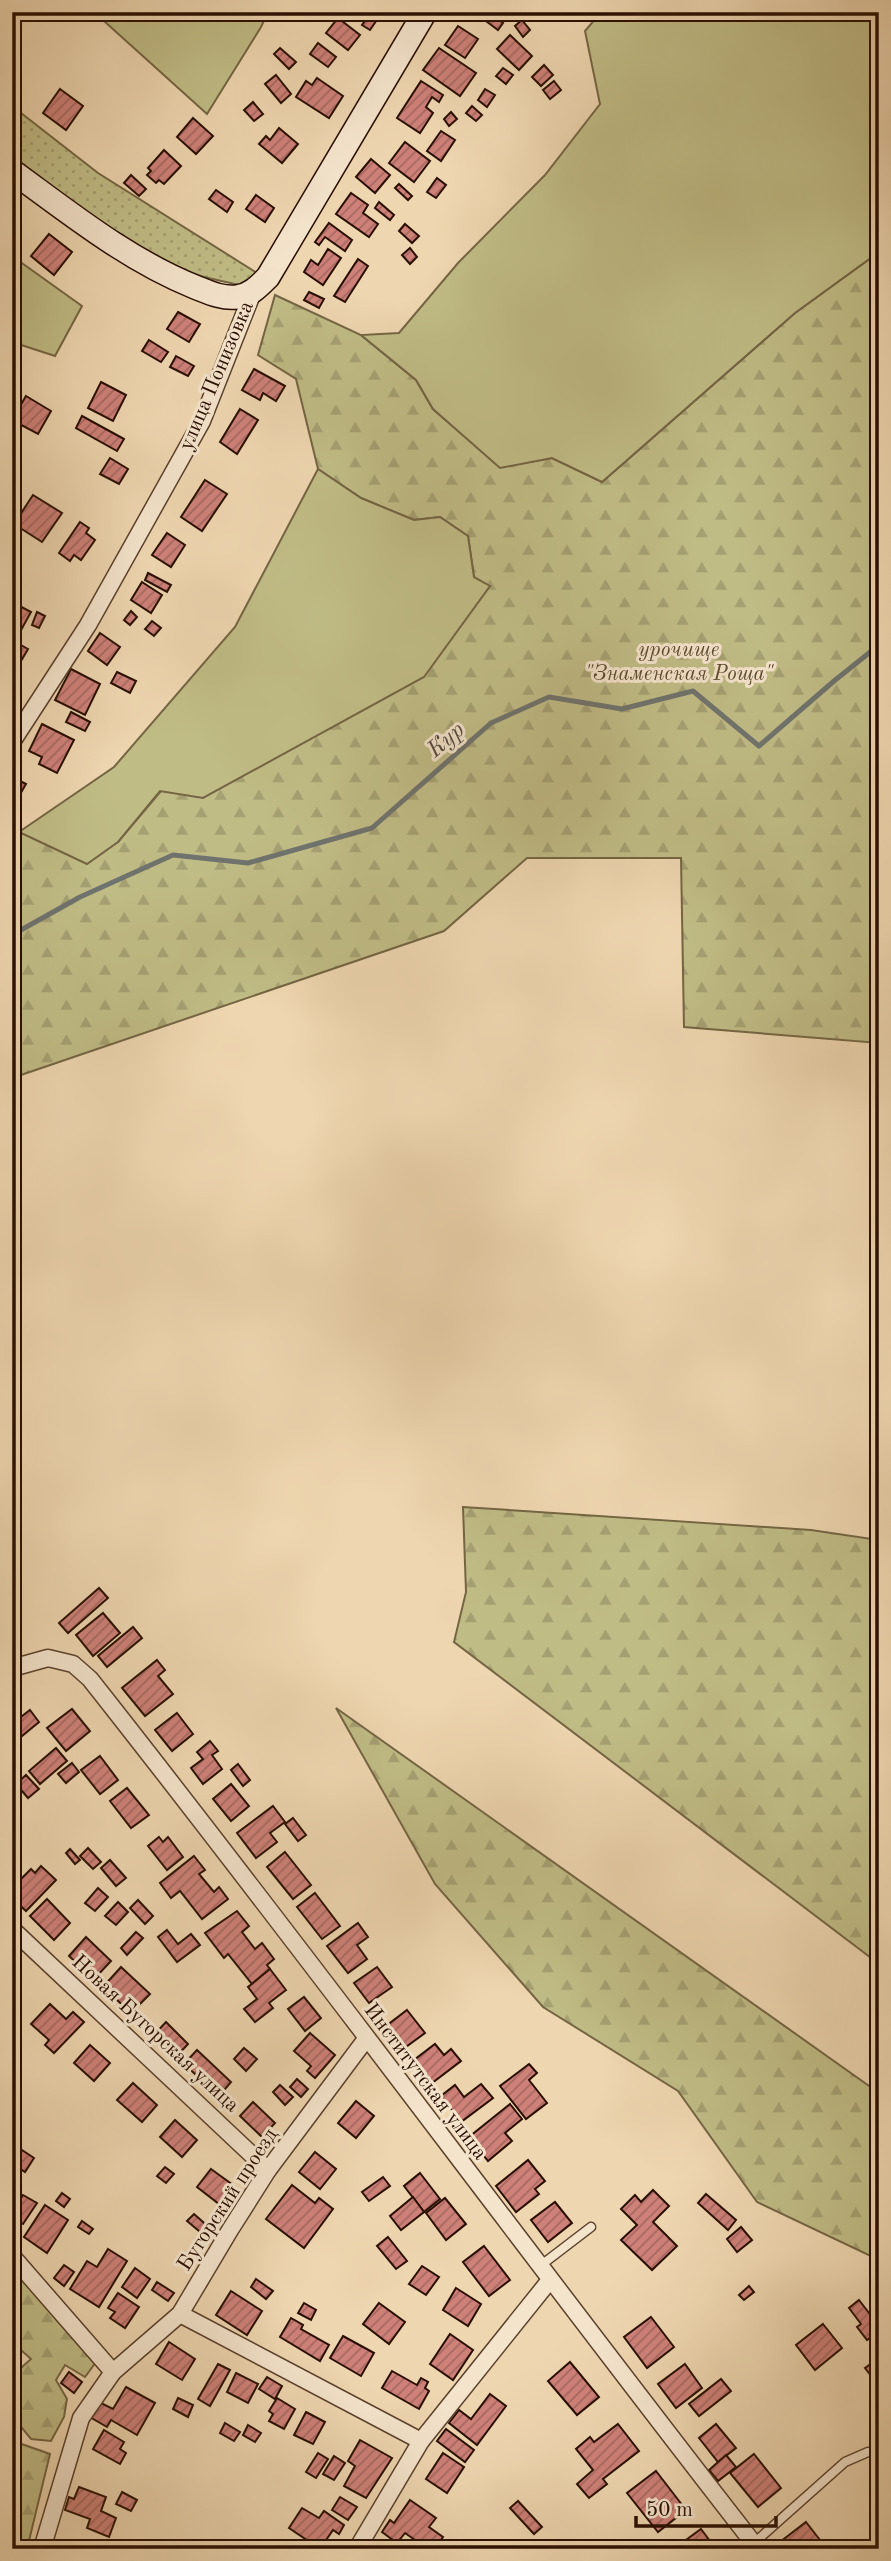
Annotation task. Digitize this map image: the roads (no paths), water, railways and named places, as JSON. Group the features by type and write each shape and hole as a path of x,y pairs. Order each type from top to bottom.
{"main road":[{"name":"улица Понизовка","path":"253,292 273,269 425,12"},
{"path":"12,172 108,241 162,274 215,295 236,297 253,292"}],"street":[{"name":"улица Понизовка","path":"12,743 88,625 202,421 253,292"},
{"name":"Институтская улица","path":"12,1668 48,1658 73,1664 90,1679 192,1808 539,2266 756,2546"},
{"name":"Новая Бугорская улица","path":"12,1929 268,2170"},
{"name":"Бугорский проезд","path":"42,2549 80,2418 113,2372 180,2314 268,2170 366,2039"},
{"path":"12,2256 113,2372"},
{"path":"357,2549 421,2441 550,2280"},
{"path":"180,2314 421,2441"}],"lane":[{"path":"539,2266 591,2227"},
{"path":"756,2546 845,2462 868,2452 879,2452"}],"waterway":[{"name":"Кур","path":"12,935 80,897 173,855 248,863 372,828 491,723 549,697 622,709 693,691 759,746 879,645"}],"park label":[{"name":"урочище \"Знаменская Роща\"","path":"679,662"}]}
